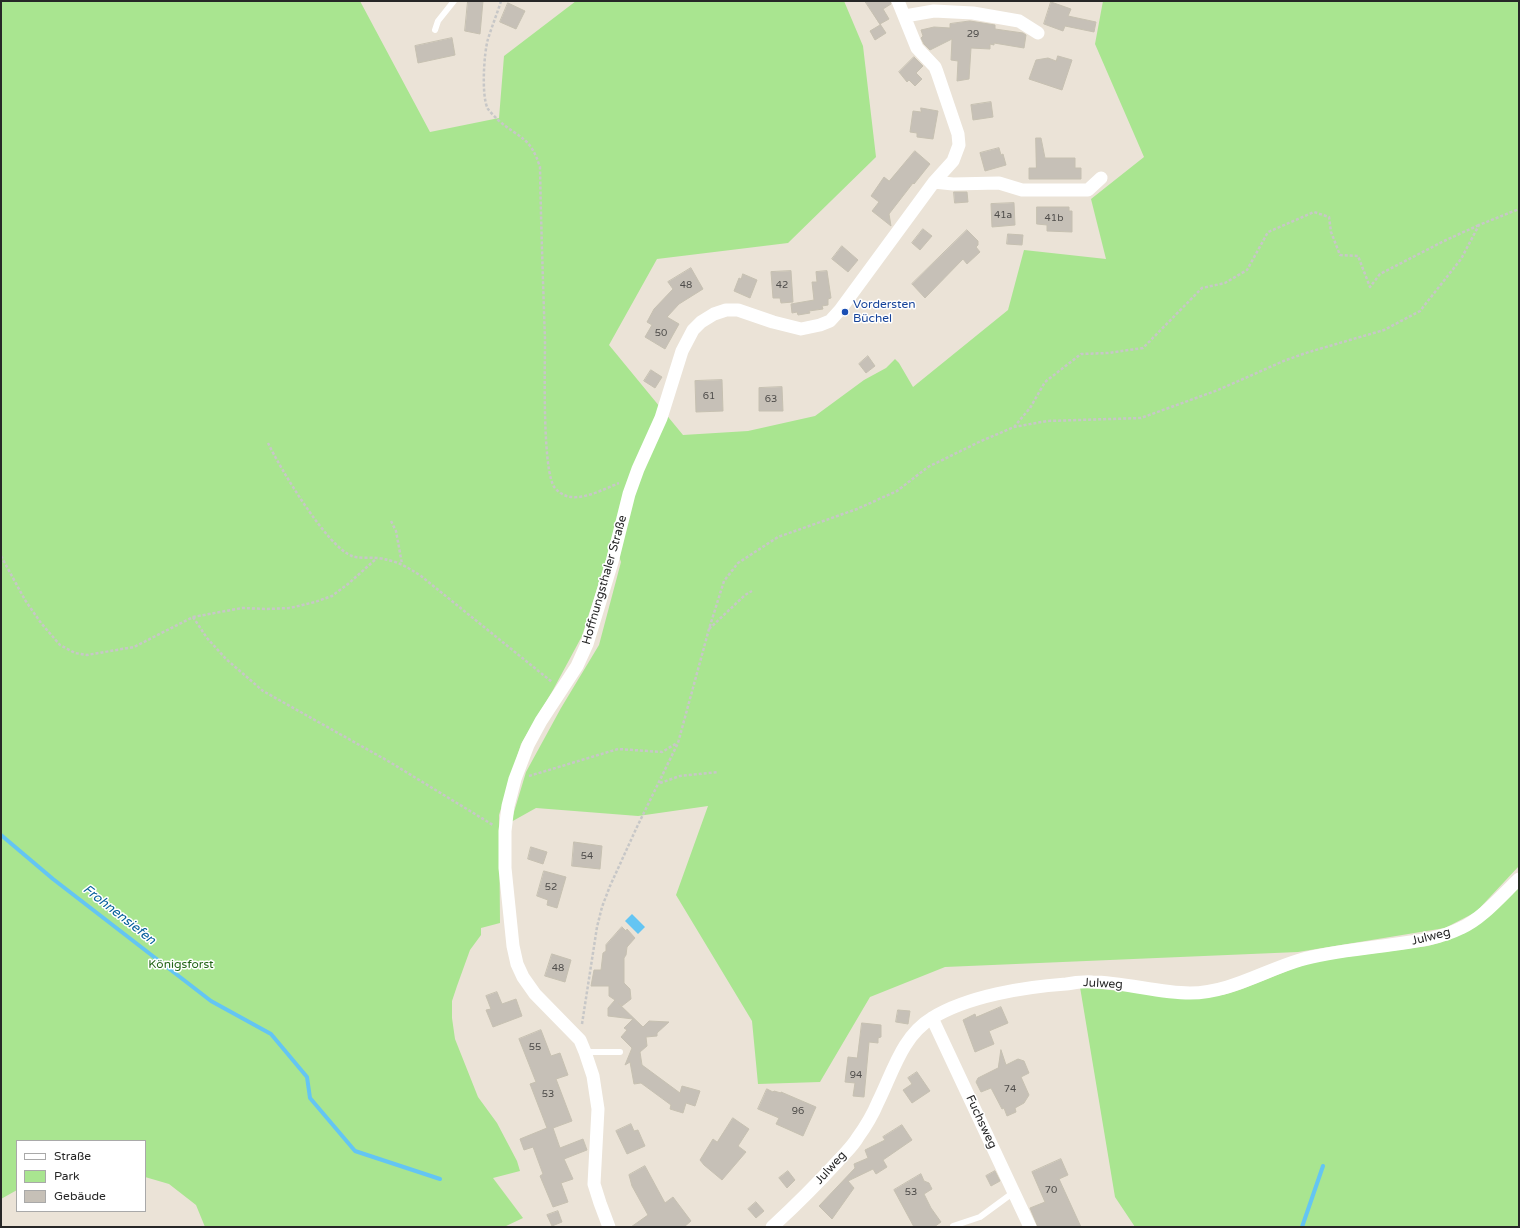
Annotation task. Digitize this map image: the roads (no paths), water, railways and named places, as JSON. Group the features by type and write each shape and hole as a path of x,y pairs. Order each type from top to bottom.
{"street":[{"path":"898,1 917,48 937,72 958,134 959,145 957,155 934,182"},
{"path":"905,16 934,11 973,14 1019,22 1038,33"},
{"path":"934,182 953,184 999,183 1022,190 1088,190 1100,178"},
{"name":"Hoffnungsthaler Straße","path":"609,1227 594,1184 598,1109 593,1076 583,1046 535,994 523,977 517,964 513,946 505,868 505,831 508,806 515,779 528,745 541,721 577,666 587,644 612,562 629,494 661,418 687,340 701,322 714,314 726,310 738,310 773,322 801,329 820,325 830,320 840,310 934,182"},
{"name":"Julweg","path":"772,1227 812,1189 858,1138 878,1104 901,1052 914,1032 932,1018 968,1002 1008,992 1048,985 1092,982 1124,985 1165,992 1190,993 1205,992 1228,987 1300,960 1334,953 1443,936 1464,927 1479,916 1519,879"},
{"name":"Fuchsweg","path":"932,1018 1030,1227"}],"lane":[{"path":"435,30 438,21 454,1"},
{"path":"583,1046 620,1052"},
{"path":"954,1226 980,1217 1014,1192"}],"water":[{"path":"632,914 645,927 638,934 625,921"}],"waterway":[{"name":"Frohnensiefen","path":"1,835 53,879 211,1001 271,1034 307,1077 310,1098 355,1151 440,1179"},
{"path":"1302,1227 1323,1166"}],"place":[{"name":"Vordersten Büchel","path":"845,312"}],"park label":[{"name":"Königsforst","path":"181,965"}]}
